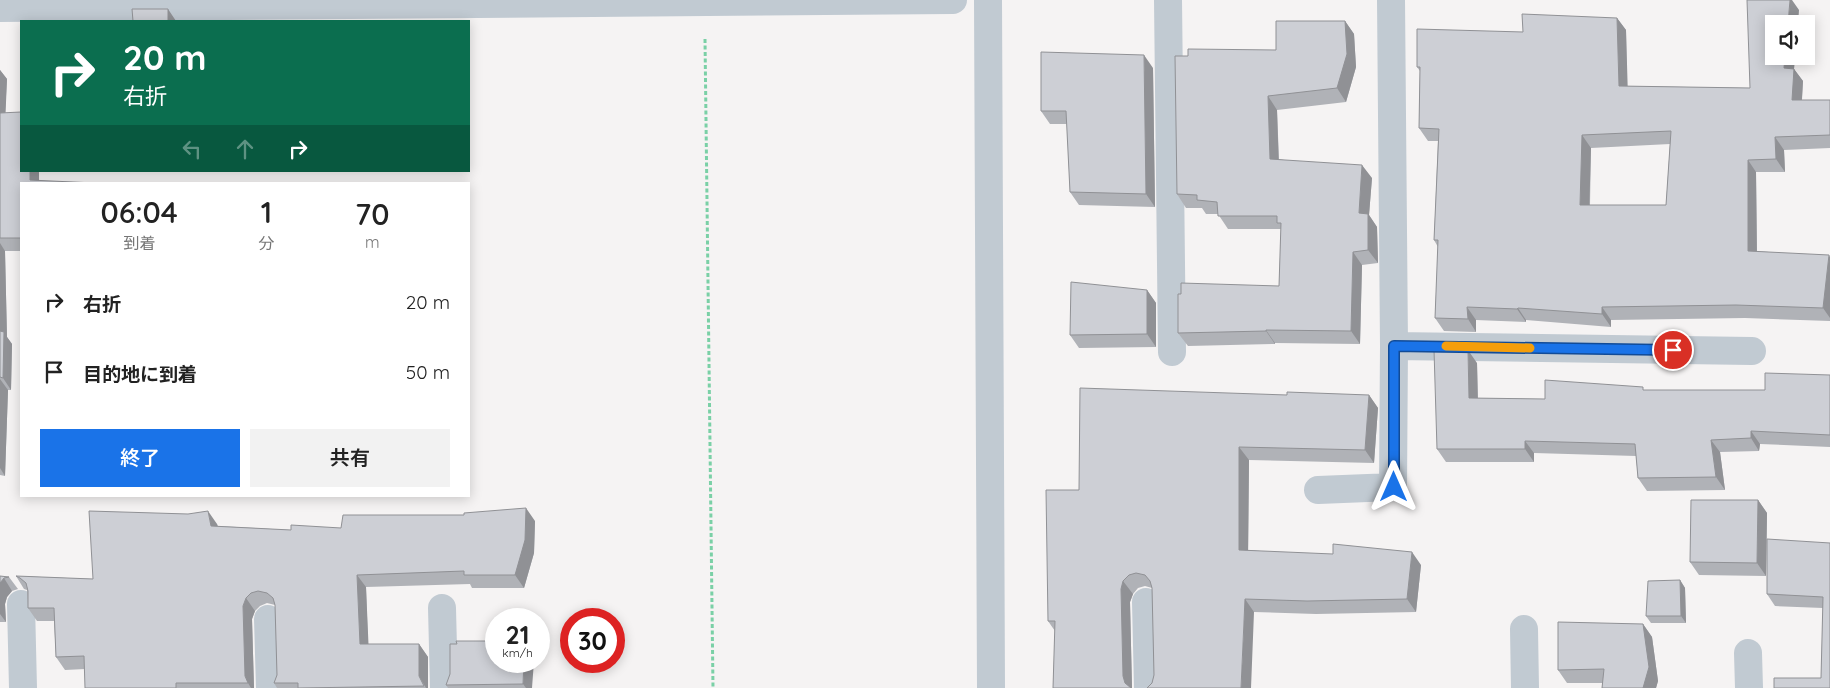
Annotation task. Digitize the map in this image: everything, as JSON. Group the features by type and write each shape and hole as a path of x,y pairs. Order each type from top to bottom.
{"street":[{"path":"0,8 101,4 952,0"},
{"path":"988,0 991,688"},
{"path":"1168,0 1172,352"},
{"path":"1318,490 1394,487 1391,0"},
{"path":"1394,346 1752,351"},
{"path":"1146,602 1148,688"},
{"path":"22,604 23,688"},
{"path":"442,608 444,688"},
{"path":"268,619 270,688"},
{"path":"1524,629 1525,688"},
{"path":"1748,653 1749,688"}],"path":[{"path":"705,2 712,688"}],"building":[{"path":"1747,0 1790,0 1789,15 1765,15 1765,65 1784,65 1784,68 1794,69 1792,100 1830,100 1830,135 1775,137 1776,159 1748,160 1748,251 1829,255 1823,308 1736,305 1602,307 1602,314 1518,308 1467,307 1468,319 1435,318 1438,240 1434,240 1439,129 1419,128 1420,67 1417,67 1417,29 1523,32 1522,14 1617,18 1619,86 1750,88","holes":["1671,131 1666,205 1580,205 1582,135"]},
{"path":"132,9 168,9 168,20 133,20"},
{"path":"1276,21 1345,21 1347,54 1337,88 1268,96 1270,159 1362,165 1359,213 1368,214 1368,250 1353,252 1351,331 1266,330 1178,333 1178,294 1181,294 1181,283 1279,286 1281,223 1277,223 1277,216 1218,216 1217,202 1197,200 1197,195 1177,194 1175,56 1188,56 1188,49 1276,50"},
{"path":"1041,52 1144,55 1146,194 1070,192 1066,111 1041,111"},
{"path":"20,112 20,172 30,172 30,180 73,182 20,182 20,238 0,238 0,113"},
{"path":"1071,282 1147,290 1147,334 1070,335"},
{"path":"0,331 4,332 3,378 0,377"},
{"path":"1434,350 1468,350 1469,398 1545,399 1545,380 1643,387 1643,390 1765,390 1765,373 1830,375 1830,435 1751,431 1751,438 1711,440 1716,477 1638,478 1635,444 1525,441 1525,449 1437,449"},
{"path":"1080,388 1287,395 1287,392 1369,395 1365,450 1239,447 1239,550 1333,554 1333,544 1412,552 1407,599 1307,601 1245,599 1241,688 1147,688 1152,683 1154,675 1152,588 1150,581 1145,575 1136,573 1129,575 1123,581 1121,589 1123,676 1125,683 1131,688 1053,688 1055,621 1048,621 1046,490 1079,490"},
{"path":"1691,500 1758,500 1757,563 1690,562"},
{"path":"526,508 525,540 515,575 464,575 464,571 357,575 360,644 419,644 419,676 424,686 298,688 298,683 274,683 277,675 275,605 273,598 267,593 258,591 251,593 246,598 243,606 245,676 248,683 176,683 176,688 85,688 84,656 56,657 54,608 28,608 26,583 16,576 93,579 89,511 188,514 208,511 211,526 291,530 291,525 341,528 343,515 464,515 464,513"},
{"path":"1767,539 1830,543 1830,688 1774,688 1774,678 1821,678 1823,597 1767,594"},
{"path":"0,576 9,577 4,578 0,583"},
{"path":"1680,580 1681,616 1646,616 1648,581"},
{"path":"1558,622 1643,624 1649,667 1643,688 1602,688 1604,669 1558,670"},
{"path":"456,641 485,641 485,673 523,673 523,684 446,685 450,674 450,644 457,644"}],"slow traffic":[{"path":"1446,346 1530,348"}],"route":[{"path":"1394,487 1394,346 1673,350"}]}
